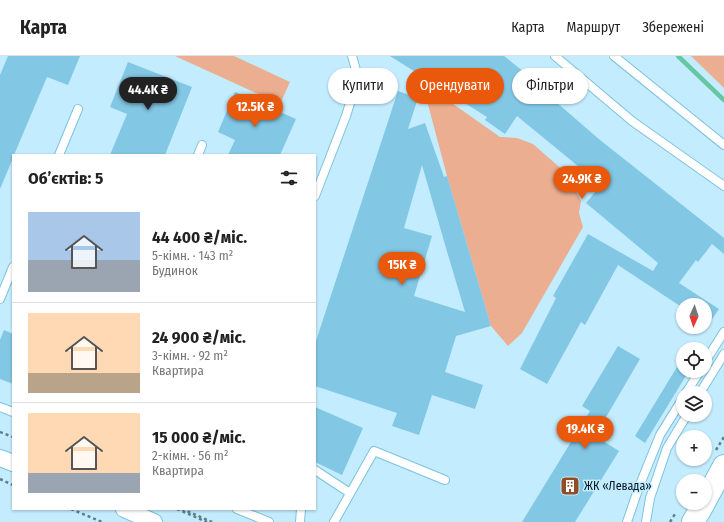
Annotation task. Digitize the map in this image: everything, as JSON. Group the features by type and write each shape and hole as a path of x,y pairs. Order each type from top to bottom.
{"main road":[{"path":"712,488 724,466"},
{"path":"693,522 700,510"}],"street":[{"path":"0,458 12,463"},
{"path":"126,510 154,522"}],"lane":[{"path":"316,193 346,116 358,77 352,56"},
{"path":"555,56 632,121 724,186"},
{"path":"614,56 724,145"},
{"path":"59,154 78,109"},
{"path":"198,154 202,145"},
{"path":"0,298 12,269"},
{"path":"712,351 724,332"},
{"path":"704,386 724,354"},
{"path":"0,407 12,412"},
{"path":"627,522 660,435 676,409"},
{"path":"646,522 650,498 667,448 683,422"},
{"path":"334,522 374,451 445,480"},
{"path":"316,471 350,493"},
{"path":"239,510 268,522"},
{"path":"300,522 301,510"}],"path":[{"path":"0,432 12,437"},
{"path":"0,480 12,485"},
{"path":"73,510 102,522"},
{"path":"179,510 207,522"},
{"path":"184,510 212,522"}],"shaded area":[{"path":"175,56 234,56 290,82 280,104"},
{"path":"691,56 724,56 724,88"},
{"path":"428,104 453,104 500,137 517,138 533,144 566,173 581,201 579,213 583,227 522,333 508,346 491,326 447,176"}],"building":[{"path":"8,56 80,56 68,85 47,77 14,154 12,154 12,160 0,189 0,75"},
{"path":"390,56 504,56 519,68 512,68 512,104 558,104 600,140 724,238 724,254 712,244 698,262 696,260 679,283 702,298 676,298 676,303 618,265 585,325 581,322 547,384 520,369 556,298 553,296 588,234 653,271 658,263 586,203 601,185 517,116 505,134 485,120 487,117 466,104 504,104 504,68 409,68"},
{"path":"128,62 192,87 165,154 110,154 127,114 110,107"},
{"path":"398,91 406,94 406,104 416,104 408,129 425,123 444,177 447,176 491,326 456,336 445,372 483,385 475,409 432,395 419,435 392,426 397,413 316,386 316,341 394,104 398,104","holes":["422,165 465,312 414,296 432,236 404,228"]},
{"path":"235,92 296,119 280,154 228,154 235,140 218,132"},
{"path":"712,304 719,309 712,319"},
{"path":"4,330 12,334 12,384 0,379 0,340"},
{"name":"ЖК «Левада»","path":"618,346 640,359 595,436 619,451 575,522 522,522 590,411 582,406"},
{"path":"676,369 676,378 685,378 680,386 676,386 676,392 645,443 635,436"},
{"path":"316,407 363,428 342,475 316,462"}],"waterway":[{"path":"678,56 724,100"}],"place":[{"name":"ЖК «Левада»","path":"570,486"}]}
